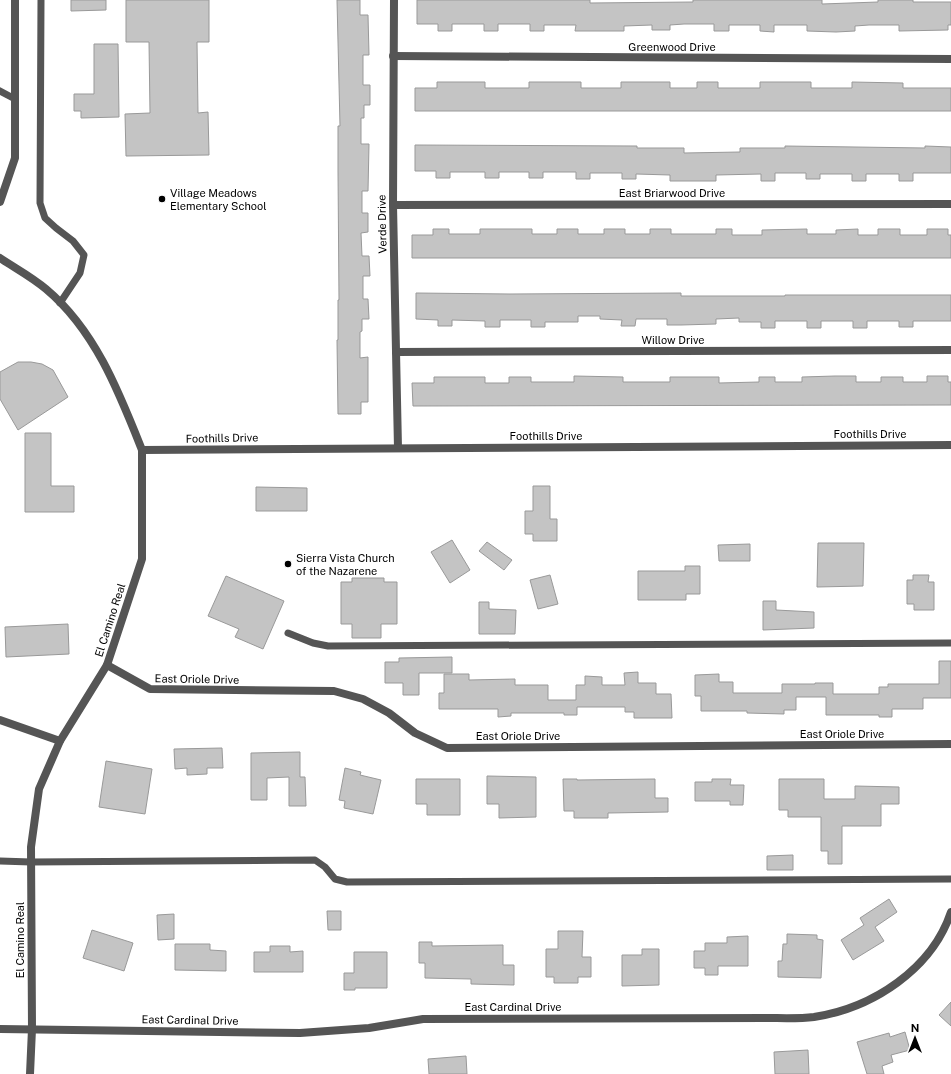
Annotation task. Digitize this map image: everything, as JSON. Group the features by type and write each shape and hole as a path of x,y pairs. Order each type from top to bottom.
{"street":[{"path":"0,202 15,158 15,0"},
{"name":"Verde Drive","path":"394,0 393,204 398,448"},
{"name":"Greenwood Drive","path":"393,56 951,59"},
{"name":"East Briarwood Drive","path":"393,204 951,204"},
{"name":"El Camino Real","path":"0,258 46,288 74,317 103,360 123,402 142,450 142,559 107,665 60,741 40,789 31,847 32,1029 30,1074"},
{"name":"Willow Drive","path":"396,352 951,350"},
{"name":"Foothills Drive","path":"142,450 951,445"},
{"name":"East Oriole Drive","path":"107,665 150,690 334,691 363,699 389,713 415,733 447,748 951,744"},
{"path":"0,720 60,741"},
{"name":"East Cardinal Drive","path":"0,1029 300,1033 369,1028 423,1019 814,1017 852,1008 888,989 912,972 933,948 951,912"}],"lane":[{"path":"41,0 40,203 45,218 73,241 84,256 80,273 60,303"},
{"path":"0,91 16,99"},
{"path":"288,633 313,644 328,646 951,643"},
{"path":"0,861 315,860 325,867 335,879 347,882 951,879"}],"building":[{"path":"71,0 106,0 106,10 71,11"},
{"path":"126,0 209,0 209,42 197,42 198,113 208,112 209,155 126,156 125,114 150,113 149,42 126,42"},
{"path":"337,0 360,0 360,15 368,15 369,55 363,55 363,85 370,85 370,105 364,105 364,118 361,118 361,144 369,144 368,191 362,191 362,213 368,213 368,232 361,233 362,256 369,256 370,276 363,276 363,299 368,299 369,319 362,319 362,331 360,332 360,358 368,357 368,402 361,402 361,414 338,414 338,126 340,126"},
{"path":"417,0 590,0 590,3 693,2 693,0 822,0 822,4 878,2 878,0 913,0 913,2 951,2 951,25 948,25 948,30 899,31 899,25 869,25 855,26 855,31 836,32 807,31 807,25 774,25 774,32 760,31 760,25 729,25 729,31 714,31 714,24 684,24 670,25 670,30 652,30 652,25 624,26 624,31 575,31 576,25 544,25 544,31 530,31 530,24 498,24 498,31 484,31 484,24 452,24 452,31 438,31 438,24 417,24"},
{"path":"94,44 118,44 119,117 81,118 81,111 74,111 74,94 94,94"},
{"path":"437,82 485,82 485,88 529,88 529,82 581,82 581,88 621,88 621,82 670,82 670,88 697,88 697,82 718,82 718,88 760,88 760,82 811,82 811,88 852,88 852,82 903,83 903,88 951,88 951,111 415,111 415,88 437,88"},
{"path":"415,145 637,146 637,148 684,148 684,153 740,152 740,148 785,148 785,146 951,147 951,173 913,173 913,181 899,181 899,174 866,174 866,181 852,181 852,174 820,174 820,179 806,179 806,173 775,173 775,181 761,181 761,174 716,175 716,181 670,181 670,175 636,174 636,179 622,179 622,173 590,173 590,179 576,179 576,172 543,172 543,178 529,178 529,172 499,172 499,178 485,178 485,172 450,172 450,178 436,178 436,171 415,171"},
{"path":"433,229 449,229 449,234 480,234 480,229 532,229 532,234 557,234 557,229 578,229 578,234 604,234 604,229 625,229 625,234 650,234 650,229 671,229 671,234 716,234 716,229 732,229 732,235 762,235 762,230 807,229 807,234 836,234 836,230 858,229 858,235 878,235 878,229 900,229 900,235 927,235 927,229 948,229 948,235 951,235 951,258 412,258 412,235 433,235"},
{"path":"416,293 681,293 681,296 951,295 951,321 913,321 913,327 899,327 899,321 867,321 867,328 853,328 853,321 821,321 821,328 807,328 807,321 775,321 775,328 761,328 761,322 739,322 739,318 716,319 716,324 681,325 667,325 667,319 636,319 635,326 621,326 622,320 600,319 600,316 578,316 578,322 545,322 545,327 531,327 531,320 500,320 500,327 485,327 485,321 452,320 452,326 438,326 438,320 416,319"},
{"path":"18,362 42,364 53,370 68,397 18,430 0,399 0,372"},
{"path":"574,376 623,377 623,382 670,382 670,377 719,377 719,383 759,382 759,377 775,377 775,382 802,382 802,377 835,376 856,376 856,382 881,382 881,377 903,377 903,382 927,382 927,376 948,376 948,382 951,382 951,405 413,406 412,383 434,383 434,377 485,377 485,383 509,383 509,377 531,377 531,382 574,382"},
{"path":"25,433 51,433 51,486 74,486 74,512 25,512"},
{"path":"533,486 550,486 550,519 557,519 557,541 533,541 533,534 525,534 525,511 533,511"},
{"path":"256,487 307,488 307,511 256,511"},
{"path":"452,540 470,570 450,583 431,552"},
{"path":"487,542 512,560 504,570 479,551"},
{"path":"818,543 864,543 863,586 817,587"},
{"path":"750,544 750,561 719,561 718,545"},
{"path":"685,566 700,566 700,594 686,594 686,600 638,600 638,571 685,571"},
{"path":"550,575 558,604 538,609 530,580"},
{"path":"913,575 929,575 928,582 934,582 934,610 914,610 914,604 907,604 907,580 913,580"},
{"path":"226,576 284,601 263,649 235,637 239,629 208,616"},
{"path":"352,578 384,578 384,582 397,582 397,624 381,624 381,638 352,638 352,624 341,624 341,582 352,582"},
{"path":"763,601 776,601 776,610 814,612 814,628 763,630"},
{"path":"479,602 489,602 489,609 516,610 515,634 479,634"},
{"path":"68,624 69,654 6,657 5,627"},
{"path":"452,657 452,673 419,673 419,695 403,695 403,683 385,683 385,662 399,662 399,658"},
{"path":"939,661 951,661 951,698 923,698 923,709 892,709 892,717 879,717 879,715 826,715 826,697 796,697 796,710 784,710 784,714 747,713 747,711 701,711 701,696 695,696 695,675 719,674 719,682 733,682 733,693 782,693 782,684 833,683 833,694 879,694 879,687 888,687 888,684 939,684"},
{"path":"638,672 638,683 656,683 656,694 671,694 672,718 634,718 634,712 625,712 625,707 577,707 577,715 564,715 564,713 511,713 511,716 498,717 498,709 439,709 439,693 444,693 444,674 469,674 469,680 515,679 515,685 548,685 548,700 576,700 576,685 585,685 585,676 602,677 602,685 625,685 624,673"},
{"path":"222,748 223,768 207,768 207,774 187,775 187,768 175,769 174,749"},
{"path":"300,752 300,777 305,777 306,806 289,806 289,777 267,778 267,800 251,800 251,753"},
{"path":"106,761 152,769 145,814 99,807"},
{"path":"345,768 361,772 360,775 381,780 373,814 344,808 345,801 339,800"},
{"path":"487,776 536,777 536,817 499,818 499,804 487,804"},
{"path":"416,779 460,779 460,815 427,815 427,804 416,804"},
{"path":"563,779 655,779 655,798 668,798 668,812 608,813 608,818 574,818 574,811 564,811"},
{"path":"712,779 731,779 730,785 744,785 743,805 730,805 730,801 695,801 695,782 712,782"},
{"path":"779,779 824,779 824,799 855,799 855,786 899,787 899,804 881,804 881,826 842,826 842,864 828,864 828,851 821,851 821,817 788,817 788,810 779,810"},
{"path":"793,855 793,870 767,870 767,856"},
{"path":"889,899 897,912 875,927 884,941 853,960 841,940 864,925 860,918"},
{"path":"327,911 341,911 341,930 328,930"},
{"path":"174,914 174,939 158,940 157,915"},
{"path":"92,930 133,943 124,971 83,958"},
{"path":"558,931 583,931 582,957 591,957 591,977 578,977 578,983 554,983 554,977 546,977 546,949 558,949"},
{"path":"787,934 817,935 817,939 823,940 821,978 778,977 778,961 782,961 783,944 787,944"},
{"path":"748,936 748,966 718,966 718,975 705,975 705,968 694,968 694,951 705,951 705,943 727,943 727,937"},
{"path":"419,942 432,942 432,946 503,945 503,965 514,965 514,985 471,984 471,979 425,978 425,963 419,963"},
{"path":"175,944 210,944 210,950 226,951 226,971 175,970"},
{"path":"270,946 290,946 290,952 303,951 303,972 254,972 254,952 270,952"},
{"path":"642,949 659,949 659,985 622,986 622,955 642,955"},
{"path":"354,952 387,952 387,988 355,988 355,990 344,990 344,973 354,973"},
{"path":"951,1002 951,1026 939,1015"},
{"path":"905,1032 910,1050 891,1055 893,1062 882,1066 884,1074 867,1074 857,1042 889,1033 890,1037"},
{"path":"808,1050 809,1074 775,1074 774,1052"},
{"path":"466,1056 467,1074 429,1074 428,1059"}],"place":[{"name":"Village Meadows Elementary School","path":"162,199"},
{"name":"Sierra Vista Church of the Nazarene","path":"288,564"}]}
